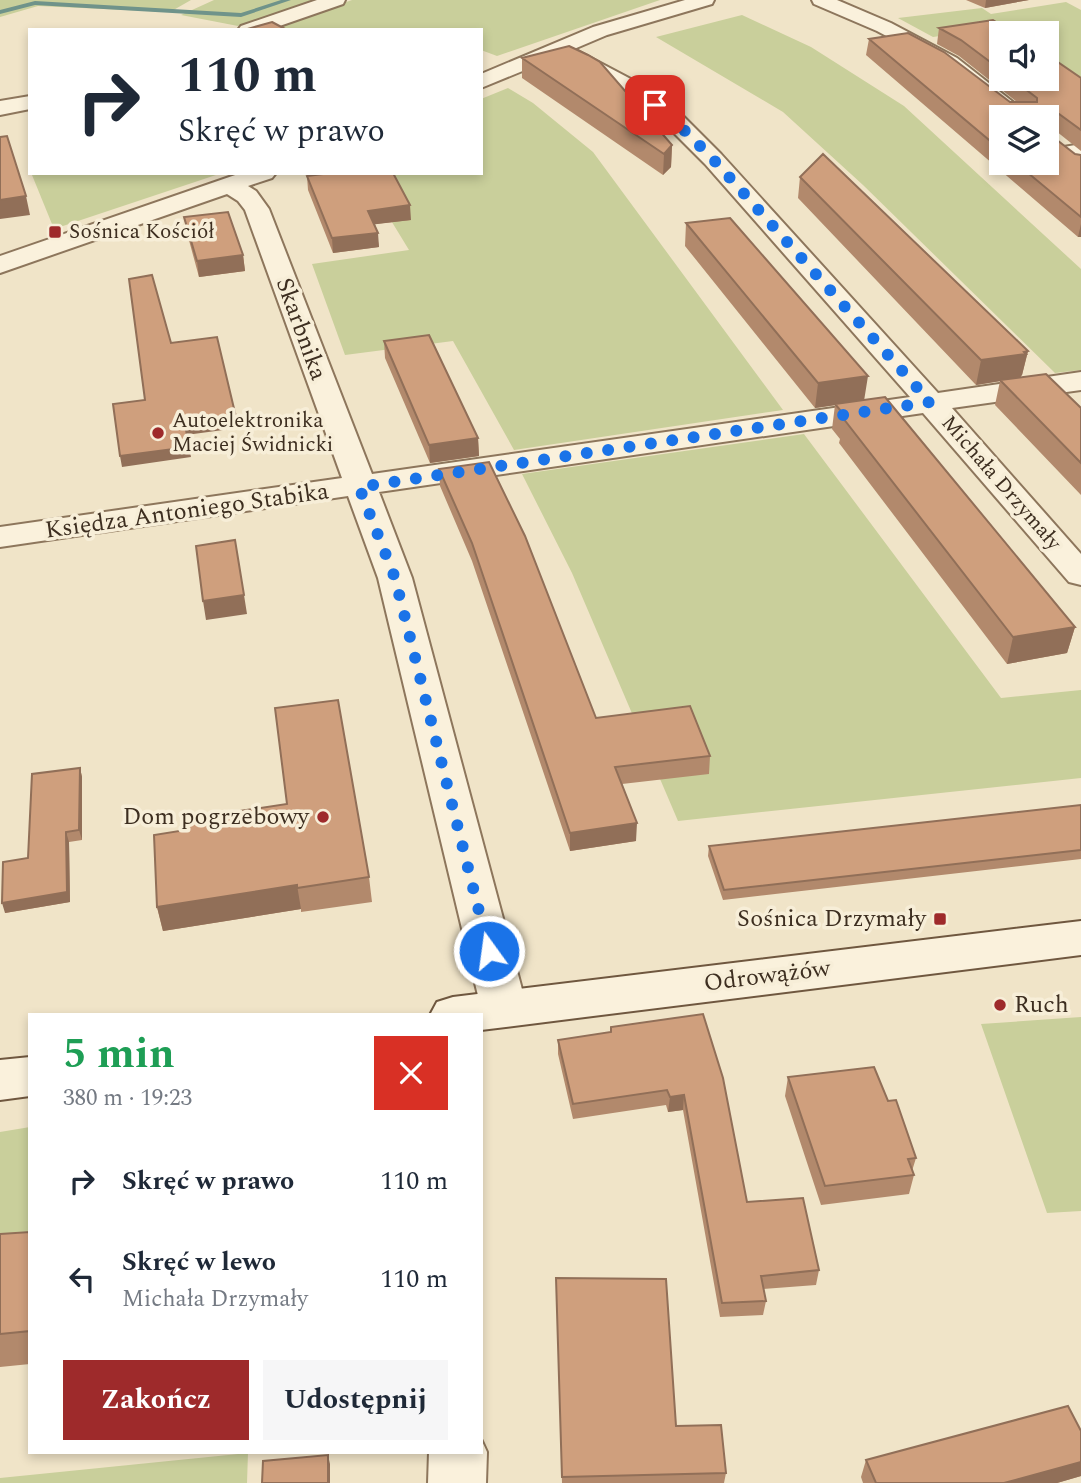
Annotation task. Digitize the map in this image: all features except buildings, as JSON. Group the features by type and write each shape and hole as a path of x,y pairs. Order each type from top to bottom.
{"street":[{"path":"254,28 336,0"},
{"path":"483,81 600,31 705,0"},
{"path":"821,0 884,27 950,62 1006,105"},
{"name":"Michała Drzymały","path":"556,50 576,56 636,91 674,120 713,159 1081,575"},
{"path":"0,107 28,102"},
{"path":"1059,146 1076,157"},
{"path":"0,265 259,175"},
{"name":"Skarbnika","path":"231,186 247,196 257,209 395,578 471,1013"},
{"name":"Księdza Antoniego Stabika","path":"0,537 1081,381"},
{"name":"Odrowążów","path":"471,1013 1081,938"},
{"path":"0,1080 28,1076"},
{"path":"457,1483 458,1454"}],"green space":[{"path":"0,0 191,0 170,12 38,6 0,17"},
{"path":"214,0 314,0 238,26 181,15"},
{"path":"352,0 660,0 497,56 483,51 483,28 271,28"},
{"path":"1066,2 1081,10 1081,79 1059,66 1059,21 989,21 989,29 933,37 898,18 982,8 991,14"},
{"path":"742,15 811,47 904,106 1081,269 1081,370 1055,373 863,185 783,112 656,37"},
{"path":"508,88 533,103 593,152 783,410 514,450 453,341 345,355 312,264 409,250 363,175 483,175 483,98"},
{"path":"32,175 216,175 54,229"},
{"path":"804,434 1001,698 1081,690 1081,778 678,821 572,573 522,474"},
{"path":"1081,1017 1081,1211 1047,1213 981,1024"},
{"path":"28,1127 28,1241 0,1244 0,1132"},
{"path":"248,1454 247,1483 0,1483 0,1478"}],"waterway":[{"path":"0,12 35,3 241,15 288,0"}],"place":[{"name":"Sośnica Kościół","path":"55,232"},
{"name":"Autoelektronika Maciej Świdnicki","path":"158,433"},
{"name":"Dom pogrzebowy","path":"323,817"},
{"name":"Sośnica Drzymały","path":"940,919"},
{"name":"Ruch","path":"1000,1005"}],"route":[{"path":"489,951 395,578 359,487 930,402 713,159 655,105"}]}
